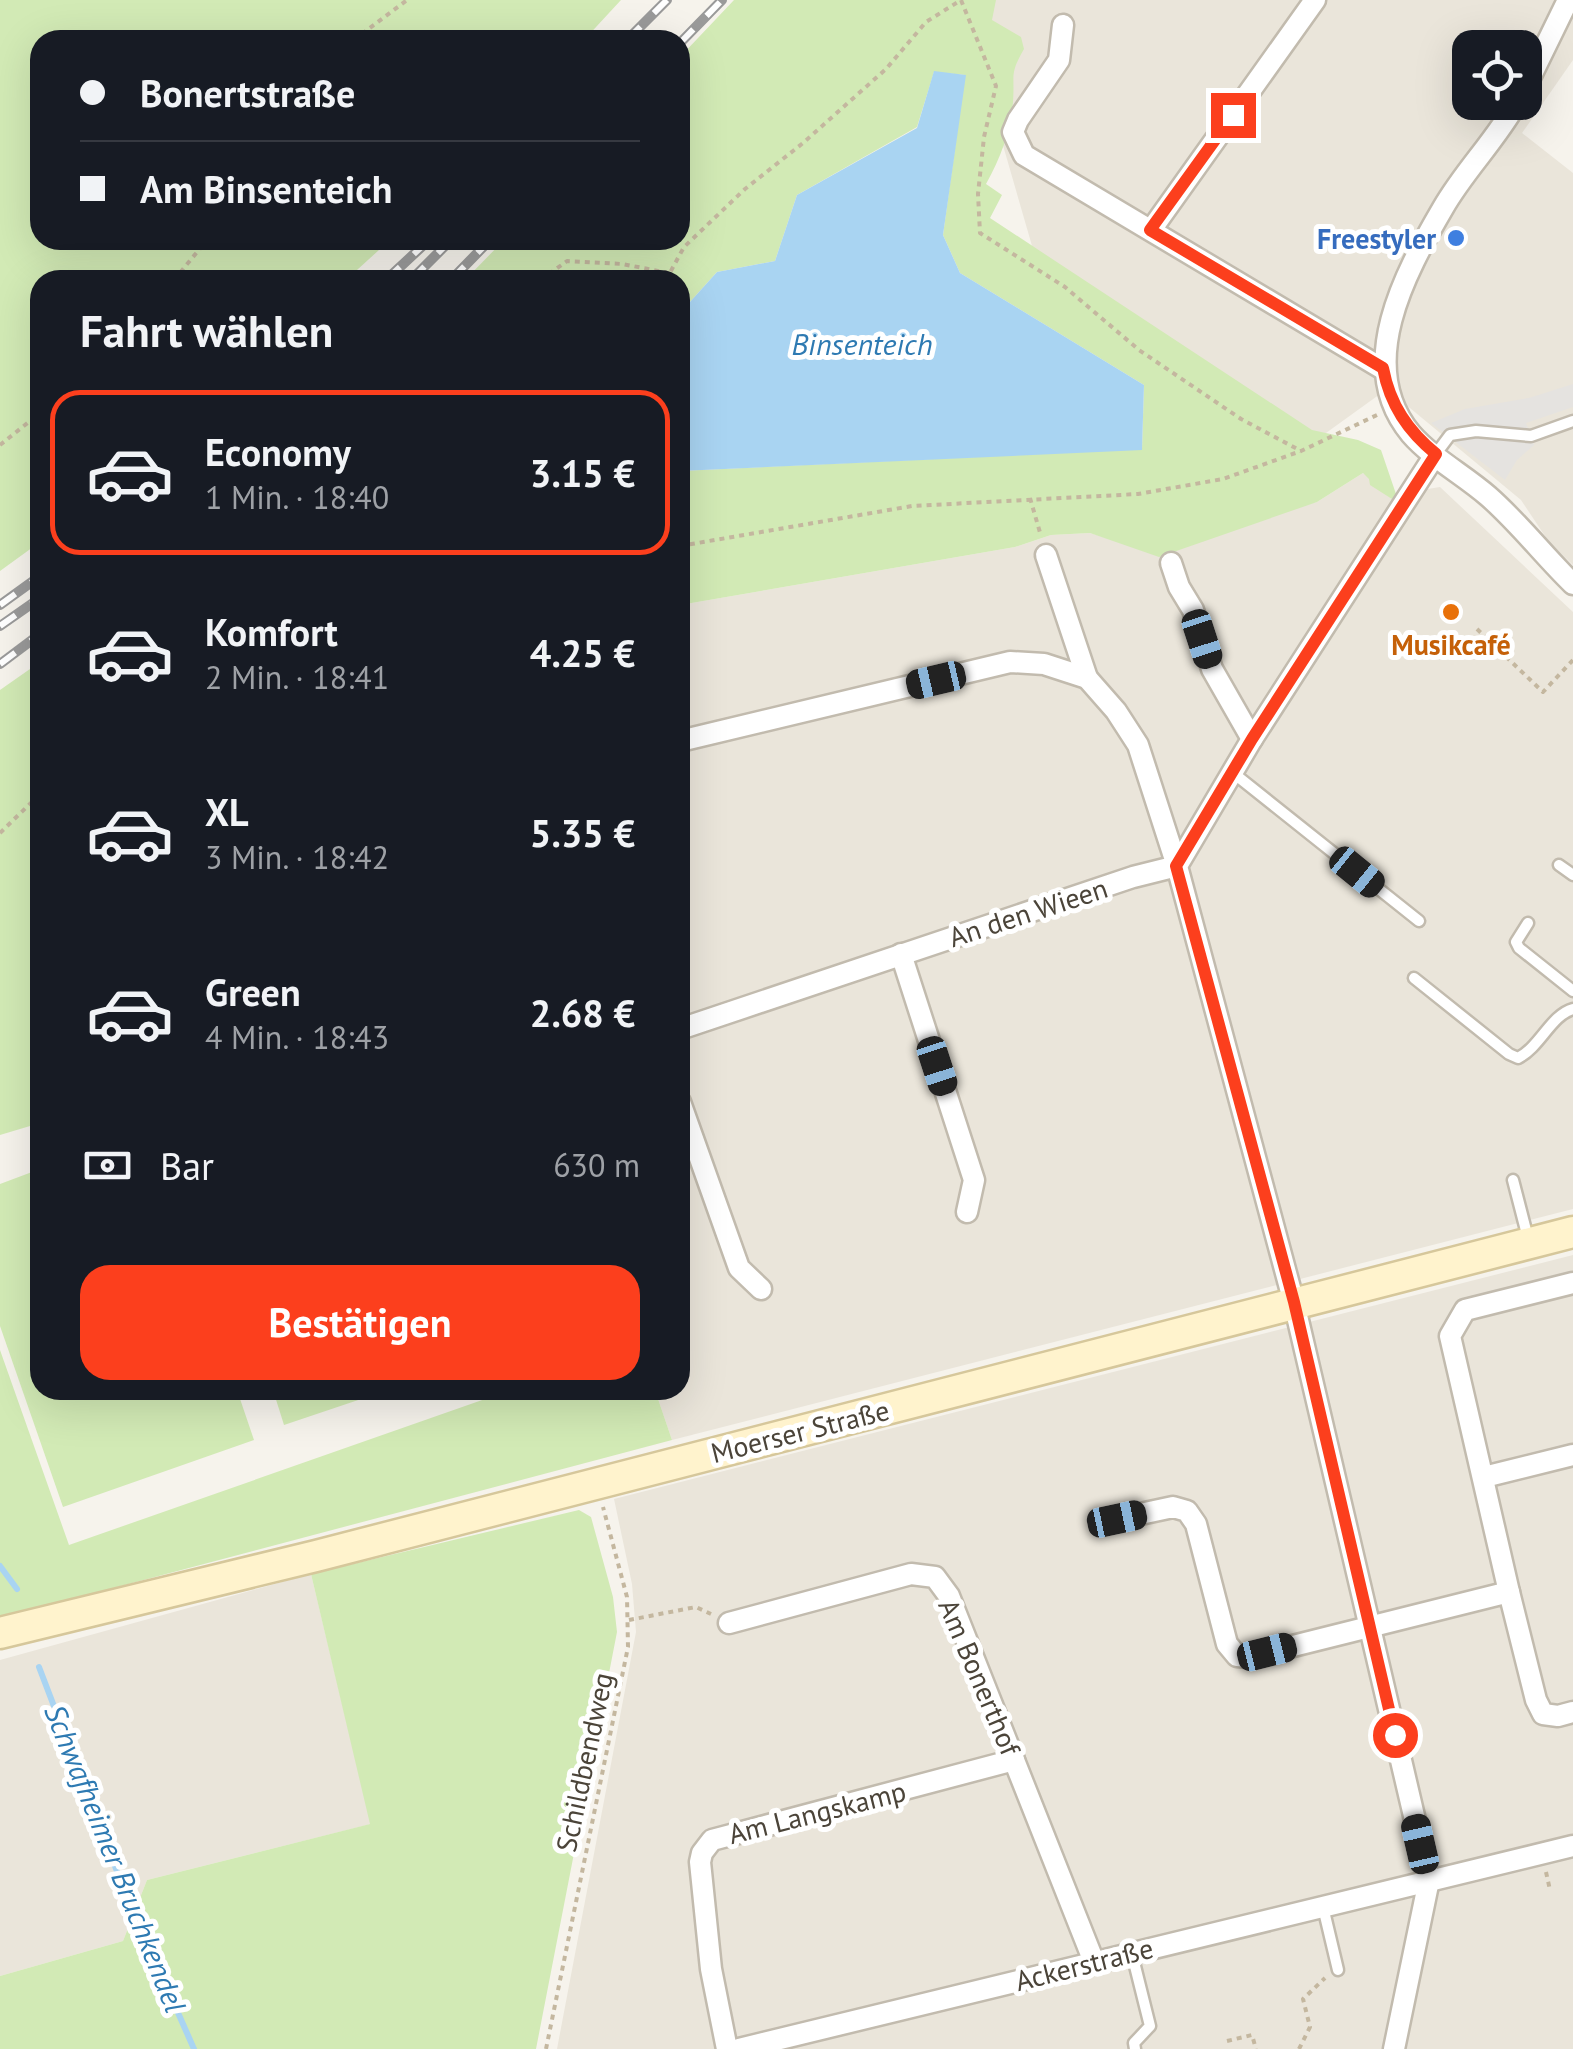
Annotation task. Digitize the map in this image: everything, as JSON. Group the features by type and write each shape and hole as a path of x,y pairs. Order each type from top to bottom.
{"main road":[{"name":"Moerser Straße","path":"13,1630 1573,1232"}],"street":[{"path":"1150,230 1315,0"},
{"path":"1542,52 1566,1"},
{"path":"1063,24 1059,60 1013,132 1024,155 1383,368"},
{"path":"1508,120 1444,204 1423,245 1390,320 1383,368 1387,389 1411,433 1506,512 1573,584"},
{"path":"1176,866 1252,739 1436,454"},
{"path":"1046,555 1088,678 1138,745 1176,866 1294,1302 1370,1626 1429,1880 1394,2049"},
{"path":"1171,563 1193,610 1212,669 1252,739"},
{"path":"690,739 1010,662 1044,664 1088,678"},
{"name":"An den Wieen","path":"690,1025 1132,877 1176,866"},
{"path":"901,954 974,1180 967,1212"},
{"path":"690,1130 740,1268 761,1289"},
{"path":"1573,1283 1465,1310 1450,1336 1536,1700 1543,1714 1573,1712"},
{"path":"1484,1477 1573,1455"},
{"path":"1117,1519 1173,1506 1188,1511 1196,1524 1227,1644 1238,1656 1249,1657 1509,1592"},
{"name":"Am Bonerthof","path":"729,1623 911,1574 935,1577 948,1596 1094,1962"},
{"name":"Am Langskamp","path":"727,2049 711,1970 700,1862 712,1840 1014,1760"},
{"name":"Ackerstraße","path":"739,2049 1573,1846"}],"lane":[{"path":"1436,454 1450,435 1476,431 1531,436 1573,421"},
{"path":"1232,772 1419,921"},
{"path":"1559,864 1573,876"},
{"path":"1528,923 1516,942 1519,948 1573,991"},
{"path":"1414,978 1518,1058 1528,1053 1562,1014 1573,1009"},
{"path":"1513,1180 1530,1243"},
{"path":"1323,1906 1338,1970"},
{"path":"1132,1953 1150,2026 1134,2043 1135,2049"}],"path":[{"path":"368,30 408,0"},
{"path":"690,241 886,69 926,22 961,0 996,86 984,137 978,194 980,232 1066,287 1154,360 1240,419 1301,451"},
{"path":"182,270 198,250"},
{"path":"555,270 567,261 654,270"},
{"path":"690,544 912,506 1138,494 1223,479 1301,451 1396,406"},
{"path":"0,445 30,421"},
{"path":"1030,498 1046,555"},
{"path":"1477,629 1543,692 1573,660"},
{"path":"1,830 30,803"},
{"name":"Schildbendweg","path":"546,2049 628,1647 627,1597 596,1484"},
{"path":"628,1620 696,1607 729,1623"},
{"path":"1298,2049 1310,2027 1303,1999 1338,1970"},
{"path":"1227,2041 1252,2036 1256,2049"}],"shaded area":[{"path":"961,0 1573,0 1573,60 1542,104 1542,30 1452,30 1452,120 1531,120 1522,133 1573,173 1573,565 1549,542 1521,500 1387,389 1301,451 1039,270"},
{"path":"1573,384 1573,407 1526,423 1534,445 1517,460 1505,480 1431,423 1465,409 1529,398"},
{"path":"1363,473 1392,499 1396,494 1440,487 1573,612 1573,1209 672,1440 658,1400 690,1400 690,603 1015,547 1051,535 1090,533 1120,542 1317,502"},
{"path":"1573,1255 1573,2049 557,2049 636,1632 632,1584 614,1499"},
{"path":"311,1574 371,1824 147,1880 123,1941 0,1976 0,1660"}],"green space":[{"path":"0,0 621,0 593,30 30,30 30,250 379,250 357,270 30,270 30,549 0,571"},
{"path":"734,0 996,0 992,20 1021,37 1024,49 1014,70 1007,134 986,184 1002,195 990,218 1312,430 1358,440 1381,450 1396,494 1392,499 1370,485 1363,473 1317,502 1159,557 1090,533 1051,535 1015,547 690,603 690,471 1142,449 1144,385 960,273 943,235 965,75 934,72 917,127 797,195 775,261 717,272 690,302 690,270 475,270 494,250 690,250 690,46"},
{"path":"30,669 30,1126 0,1135 0,690"},
{"path":"30,1173 30,1400 240,1400 254,1440 63,1507 0,1326 0,1184"},
{"path":"0,1350 69,1545 482,1400 658,1400 672,1440 0,1618"},
{"path":"276,1400 358,1400 284,1425"},
{"path":"579,1510 591,1517 613,1597 617,1632 536,2049 0,2049 0,1976 123,1941 147,1880 370,1824 311,1574"}],"water":[{"name":"Binsenteich","path":"934,71 966,75 943,235 960,273 1144,385 1142,450 690,471 690,302 717,272 775,261 797,195 917,128"}],"waterway":[{"name":"Schwafheimer Bruchkendel","path":"0,1566 17,1589"},
{"name":"Schwafheimer Bruchkendel","path":"39,1667 126,1895 194,2049"}],"railway":[{"path":"637,30 667,0"},
{"path":"690,33 722,0"},
{"path":"397,270 418,250"},
{"path":"421,270 441,250"},
{"path":"461,270 480,250"},
{"path":"0,605 30,583"},
{"path":"0,626 30,605"},
{"path":"0,664 30,642"}],"place":[{"name":"Freestyler","path":"1456,238"},
{"name":"Musikcafé","path":"1451,612"}],"route":[{"path":"1233,115 1150,230 1383,368 1387,389 1411,433 1436,454 1252,739 1176,866 1294,1302 1395,1735"}]}
